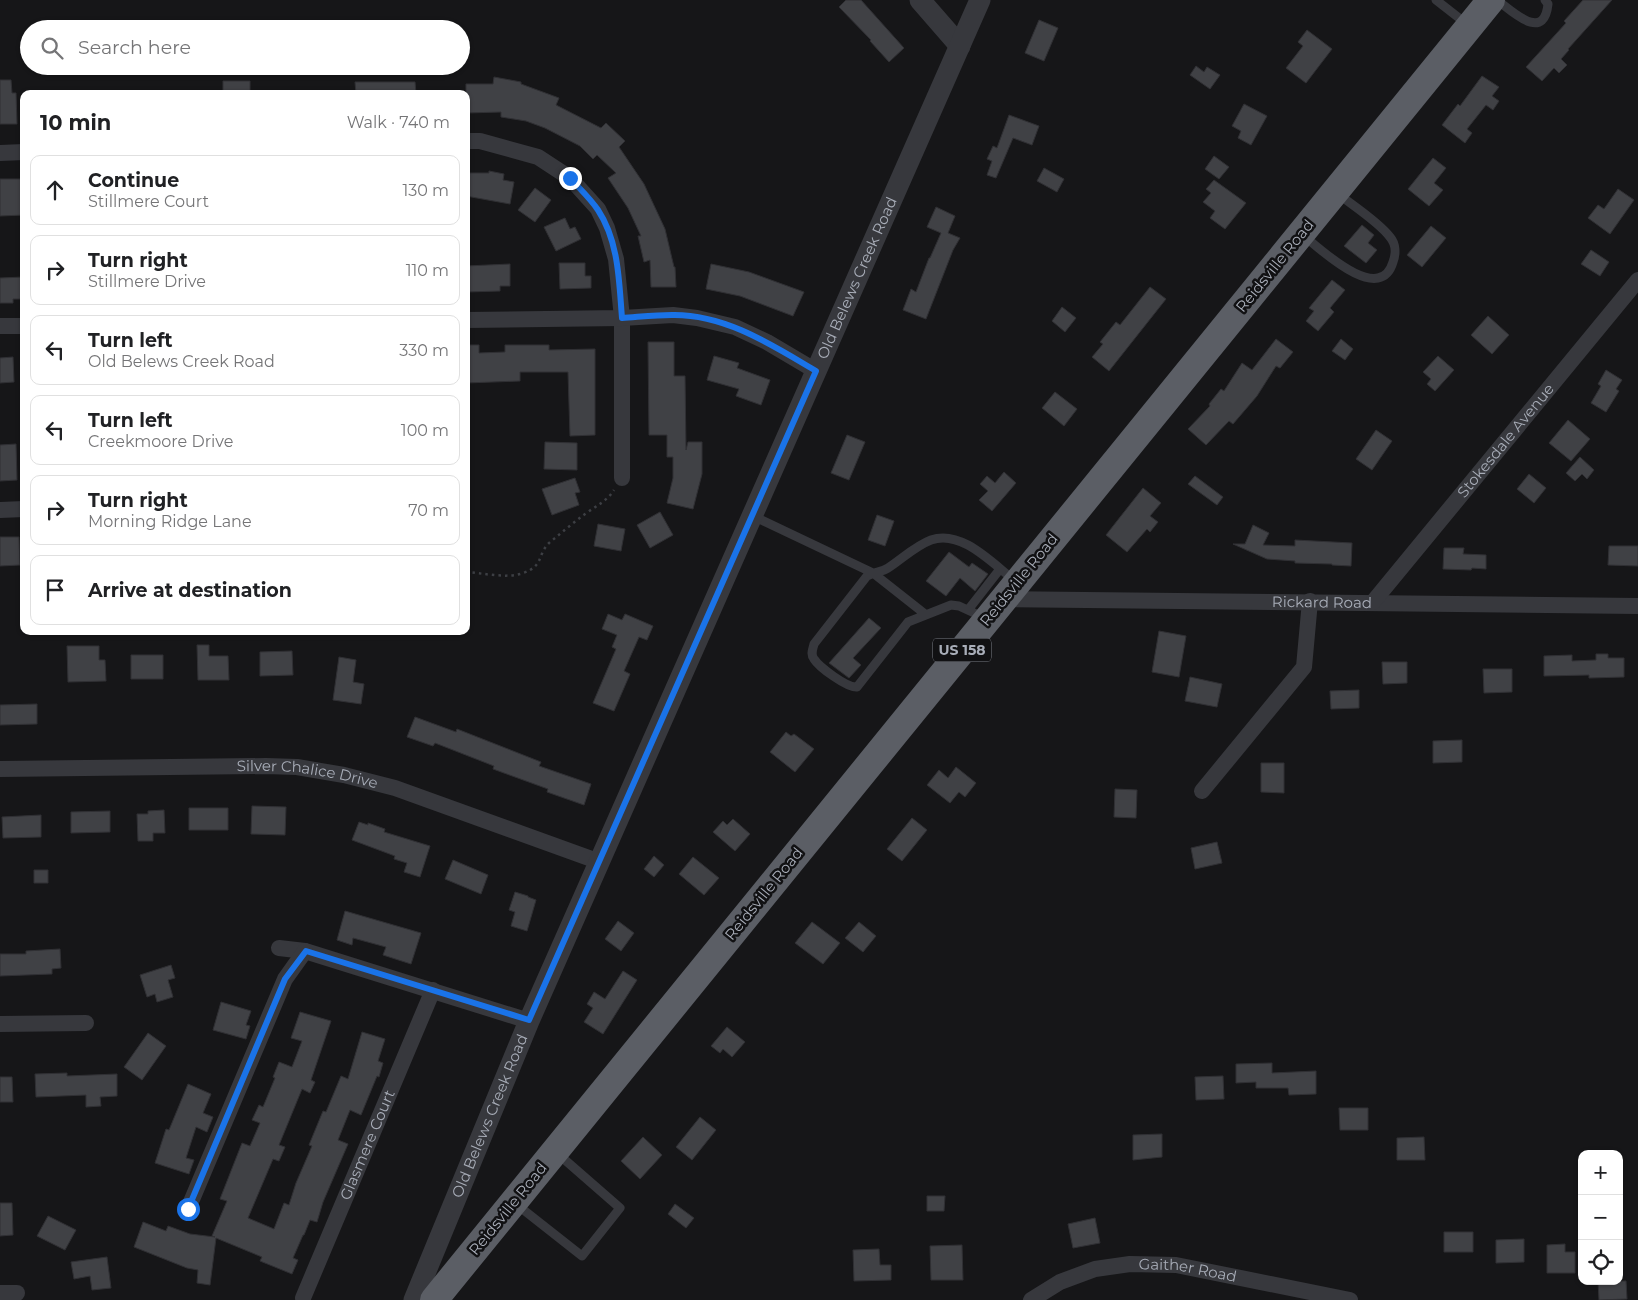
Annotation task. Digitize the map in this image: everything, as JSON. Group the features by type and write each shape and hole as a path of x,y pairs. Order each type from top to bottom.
{"highway":[{"name":"Reidsville Road","path":"434,1300 555,1152 978,615 1301,234 1491,0"}],"street":[{"path":"920,0 960,46"},
{"name":"Old Belews Creek Road","path":"414,1300 529,1020 980,0"},
{"path":"470,142 480,141 538,156 570,178 598,209 607,228 616,259 622,318 622,478"},
{"path":"0,153 20,152"},
{"name":"Stokesdale Avenue","path":"1373,602 1638,280"},
{"path":"470,320 622,318 673,315 697,318 735,327 767,342 816,371"},
{"path":"0,326 20,326"},
{"path":"0,510 20,509"},
{"name":"Rickard Road","path":"1007,583 1310,601 1638,606"},
{"path":"1202,791 1304,666 1310,601"},
{"name":"Silver Chalice Drive","path":"0,769 297,767 344,775 395,788 600,862"},
{"path":"279,948 306,951 529,1020"},
{"path":"188,1209 285,979 306,951"},
{"name":"Glasmere Court","path":"303,1298 433,990"},
{"path":"0,1024 86,1023"},
{"name":"Gaither Road","path":"1031,1300 1060,1282 1095,1269 1130,1264 1176,1265 1350,1300"},
{"path":"0,1293 17,1293"}],"lane":[{"path":"1436,0 1470,26"},
{"path":"1497,0 1527,22 1535,24 1547,12 1548,4 1545,0"},
{"path":"1301,234 1338,263 1359,276 1370,279 1382,276 1392,267 1396,254 1391,238 1335,192"},
{"path":"753,516 873,572 925,614"},
{"path":"978,615 959,606 952,606 925,614 908,622 857,687 851,688 843,684 814,660 811,653 814,644 867,576 873,572 886,570 922,544 932,540 953,538 966,543 1007,583"},
{"path":"514,1202 582,1256 620,1208 555,1152"}],"path":[{"path":"470,572 516,576 536,567 540,562 543,550 549,543 584,514 609,498 622,478"}],"building":[{"path":"846,0 861,0 904,48 889,62 839,7"},
{"path":"1583,0 1612,0 1561,59 1567,65 1559,73 1554,68 1542,81 1526,67 1566,23 1564,21"},
{"path":"1039,20 1058,28 1044,61 1025,53"},
{"path":"1307,30 1332,49 1306,83 1286,68 1303,46 1298,42"},
{"path":"1196,66 1204,72 1207,67 1220,75 1210,89 1190,75"},
{"path":"1482,76 1499,87 1492,96 1499,101 1493,110 1486,105 1467,129 1472,133 1465,143 1442,125 1458,104 1460,106"},
{"path":"494,77 521,82 521,84 559,98 556,105 601,128 606,123 625,141 619,147 644,184 665,229 675,267 676,287 651,287 650,260 644,262 638,236 641,236 628,208 608,178 616,173 597,155 593,159 580,146 545,128 526,121 501,117 501,112 470,113 470,90 466,90 466,84 493,84"},
{"path":"0,80 11,80 12,93 16,93 17,124 0,124"},
{"path":"223,81 250,81 250,90 223,90"},
{"path":"355,82 415,82 416,90 356,90"},
{"path":"1244,104 1267,116 1251,145 1238,138 1241,131 1232,126"},
{"path":"1009,115 1039,126 1032,145 1013,138 996,178 987,175 992,161 987,159 993,146 997,148"},
{"path":"1214,156 1229,167 1219,179 1205,169"},
{"path":"1433,158 1446,168 1434,183 1443,190 1429,206 1408,189"},
{"path":"1044,168 1064,179 1057,192 1037,181"},
{"path":"489,171 504,174 503,180 514,182 510,204 470,197 470,173 489,173"},
{"path":"0,179 20,179 20,215 0,216"},
{"path":"1214,180 1246,203 1225,229 1210,218 1215,211 1203,202 1211,193 1206,189"},
{"path":"535,188 551,200 535,222 518,210"},
{"path":"1618,189 1634,200 1610,234 1588,218 1598,205 1604,209"},
{"path":"936,207 955,216 948,233 960,238 953,250 926,319 903,310 911,289 916,292 941,233 927,227"},
{"path":"565,218 570,229 575,227 581,239 556,251 544,227"},
{"path":"1362,225 1374,235 1368,243 1377,250 1366,263 1344,246"},
{"path":"1431,226 1446,238 1422,267 1407,255"},
{"path":"1591,250 1609,262 1600,276 1581,264"},
{"path":"559,263 585,263 585,276 591,276 591,288 560,289"},
{"path":"510,264 510,286 500,286 500,291 470,292 470,266"},
{"path":"711,264 749,272 804,292 793,316 740,296 706,289"},
{"path":"20,277 20,299 13,299 13,303 0,303 0,278"},
{"path":"1332,280 1345,290 1330,308 1334,312 1318,331 1306,321 1314,311 1309,308"},
{"path":"1150,287 1166,299 1109,371 1092,357 1103,344 1100,342 1116,322 1120,325"},
{"path":"1062,307 1076,318 1065,332 1052,321"},
{"path":"1488,316 1509,335 1492,354 1471,335"},
{"path":"1276,339 1293,352 1280,368 1276,366 1257,396 1233,424 1229,421 1206,445 1188,429 1210,406 1209,404 1221,389 1224,391 1242,363 1252,370"},
{"path":"1341,339 1353,349 1345,360 1332,351"},
{"path":"648,342 674,342 674,376 685,376 686,450 688,442 702,442 702,474 693,509 667,503 673,478 673,457 667,457 667,435 649,435"},
{"path":"470,345 479,345 479,353 505,352 505,345 549,345 549,350 595,349 595,435 570,436 568,372 520,372 520,381 470,383"},
{"path":"714,356 739,363 737,368 770,380 761,405 736,396 739,389 707,380"},
{"path":"1438,356 1454,370 1435,391 1427,384 1431,379 1423,372"},
{"path":"13,357 14,382 0,383 0,358"},
{"path":"1606,370 1622,380 1616,389 1619,391 1606,412 1591,403 1601,386 1598,384"},
{"path":"1055,392 1077,409 1064,426 1042,408"},
{"path":"1568,420 1590,439 1571,461 1549,443"},
{"path":"1376,430 1392,441 1372,470 1356,459"},
{"path":"847,435 865,442 849,480 831,473"},
{"path":"545,442 577,443 577,470 544,469"},
{"path":"16,444 17,480 0,481 0,445"},
{"path":"1580,457 1594,470 1587,479 1582,474 1575,481 1566,473"},
{"path":"1004,472 1016,483 992,511 979,500 988,491 980,484 987,476 995,483"},
{"path":"1529,474 1546,488 1534,503 1517,489"},
{"path":"1195,476 1223,497 1217,505 1188,484"},
{"path":"575,478 580,492 575,493 579,505 552,515 542,489"},
{"path":"1143,488 1161,503 1150,516 1158,522 1150,532 1147,529 1127,552 1106,535"},
{"path":"660,512 673,535 650,548 637,525"},
{"path":"877,515 894,521 885,546 868,540"},
{"path":"598,524 625,529 621,551 594,546"},
{"path":"1253,525 1269,533 1263,545 1295,546 1295,540 1352,543 1351,566 1295,563 1295,561 1267,559 1233,544 1245,544"},
{"path":"0,537 19,537 20,565 0,566"},
{"path":"1609,546 1638,546 1638,566 1608,565"},
{"path":"1444,548 1464,548 1463,554 1486,555 1486,569 1443,569"},
{"path":"949,552 969,567 972,563 988,574 975,591 960,578 946,596 926,581"},
{"path":"608,614 622,620 625,614 653,626 647,640 639,637 624,671 630,674 614,711 593,703 616,649 612,647 617,635 602,629"},
{"path":"869,618 881,628 853,658 861,665 849,678 829,663"},
{"path":"1159,631 1186,636 1179,677 1152,672"},
{"path":"197,645 209,645 209,656 228,656 229,680 198,680"},
{"path":"67,646 99,646 99,660 105,660 106,681 68,682"},
{"path":"292,651 293,675 260,676 260,652"},
{"path":"1596,654 1608,654 1608,658 1624,658 1624,677 1589,678 1589,675 1544,676 1544,656 1572,655 1572,661 1596,660"},
{"path":"131,655 163,655 163,679 131,679"},
{"path":"339,657 356,660 353,682 364,684 361,704 333,700"},
{"path":"1382,662 1407,662 1407,683 1383,684"},
{"path":"1483,669 1512,669 1512,692 1484,693"},
{"path":"1190,677 1222,684 1217,707 1185,701"},
{"path":"1359,690 1359,708 1331,709 1330,691"},
{"path":"37,704 37,724 0,725 0,705"},
{"path":"415,717 456,732 457,729 541,762 539,766 591,784 584,805 547,792 548,789 493,769 494,766 435,743 433,746 407,737"},
{"path":"786,732 791,736 794,734 814,749 795,772 770,752"},
{"path":"1462,740 1462,762 1433,763 1433,741"},
{"path":"1261,763 1284,763 1284,793 1261,792"},
{"path":"956,767 976,783 965,797 959,792 950,803 927,785 939,770 948,778"},
{"path":"1115,789 1137,790 1136,818 1114,817"},
{"path":"252,806 286,807 285,835 251,834"},
{"path":"189,808 228,808 228,830 189,830"},
{"path":"164,810 165,833 153,833 153,841 138,841 137,814 148,814 148,811"},
{"path":"110,811 110,832 71,833 71,812"},
{"path":"41,815 41,837 3,838 2,817"},
{"path":"912,818 927,830 902,861 887,849"},
{"path":"733,819 750,834 735,851 713,832 723,821 727,825"},
{"path":"359,822 368,825 368,823 385,829 384,832 430,846 420,877 404,872 407,863 394,859 395,856 352,840"},
{"path":"1217,842 1222,863 1195,869 1191,848"},
{"path":"654,856 664,865 654,877 644,869"},
{"path":"693,857 719,878 704,895 679,874"},
{"path":"453,860 488,875 481,894 445,879"},
{"path":"34,870 48,870 48,883 34,883"},
{"path":"515,892 536,900 527,931 511,926 515,912 509,910"},
{"path":"345,911 421,933 411,964 383,955 386,947 353,938 352,945 337,940"},
{"path":"618,921 634,933 621,951 605,939"},
{"path":"812,922 840,943 823,964 795,943"},
{"path":"859,922 876,936 863,952 845,938"},
{"path":"60,949 61,968 52,969 52,974 0,976 0,954 26,954 26,951"},
{"path":"171,965 175,978 168,980 173,997 157,1002 155,994 147,997 140,975"},
{"path":"623,971 637,980 603,1034 584,1022 593,1008 587,1004 594,992 605,999"},
{"path":"221,1002 251,1011 246,1025 250,1026 246,1039 213,1030"},
{"path":"300,1012 331,1021 311,1080 315,1082 310,1093 302,1089 279,1145 285,1147 279,1161 273,1159 248,1218 274,1229 284,1203 289,1205 312,1146 309,1145 323,1111 326,1112 341,1076 348,1079 362,1032 385,1039 378,1061 383,1063 379,1077 377,1076 361,1115 350,1110 338,1140 348,1144 323,1202 317,1222 310,1220 293,1258 298,1260 292,1274 260,1261 262,1257 216,1238 210,1285 197,1283 198,1270 187,1268 134,1247 143,1222 166,1231 168,1226 190,1234 215,1237 212,1236 227,1201 220,1199 242,1143 250,1146 260,1123 252,1120 259,1105 263,1107 275,1078 273,1077 279,1062 292,1067 302,1041 291,1038"},
{"path":"727,1027 745,1042 732,1057 723,1049 720,1053 711,1046"},
{"path":"148,1033 166,1046 142,1080 124,1067"},
{"path":"1272,1063 1272,1073 1316,1071 1316,1094 1289,1095 1288,1088 1256,1088 1256,1082 1236,1083 1236,1064"},
{"path":"67,1073 67,1076 117,1074 117,1096 100,1097 101,1106 86,1107 86,1095 36,1097 35,1074"},
{"path":"1223,1076 1224,1099 1196,1100 1195,1077"},
{"path":"0,1077 12,1077 13,1102 0,1102"},
{"path":"188,1084 211,1094 203,1113 213,1117 207,1132 196,1127 186,1158 194,1160 189,1174 155,1163 166,1129 169,1130"},
{"path":"1339,1108 1368,1108 1368,1130 1340,1130"},
{"path":"700,1117 716,1130 692,1160 676,1147"},
{"path":"1162,1134 1162,1157 1133,1160 1133,1135"},
{"path":"643,1137 662,1155 640,1179 621,1161"},
{"path":"1424,1137 1425,1160 1397,1160 1397,1138"},
{"path":"927,1196 945,1196 944,1211 927,1211"},
{"path":"0,1203 12,1203 13,1235 0,1236"},
{"path":"675,1204 694,1218 686,1228 668,1214"},
{"path":"48,1216 76,1230 65,1250 37,1236"},
{"path":"1095,1218 1100,1243 1073,1248 1068,1224"},
{"path":"1444,1232 1473,1232 1473,1252 1444,1252"},
{"path":"1524,1239 1524,1262 1496,1263 1496,1240"},
{"path":"1565,1244 1565,1252 1575,1252 1575,1273 1547,1273 1547,1245"},
{"path":"962,1245 963,1280 931,1280 930,1246"},
{"path":"879,1249 880,1265 891,1265 891,1280 854,1281 853,1250"},
{"path":"107,1257 111,1288 92,1290 90,1276 74,1279 71,1262"},
{"path":"1623,1281 1626,1281 1627,1299 1599,1300 1598,1285 1623,1285"}],"route":[{"path":"188,1209 285,979 306,951 529,1020 816,371 767,342 735,327 697,318 673,315 622,318 616,259 607,228 598,209 570,178"}]}
